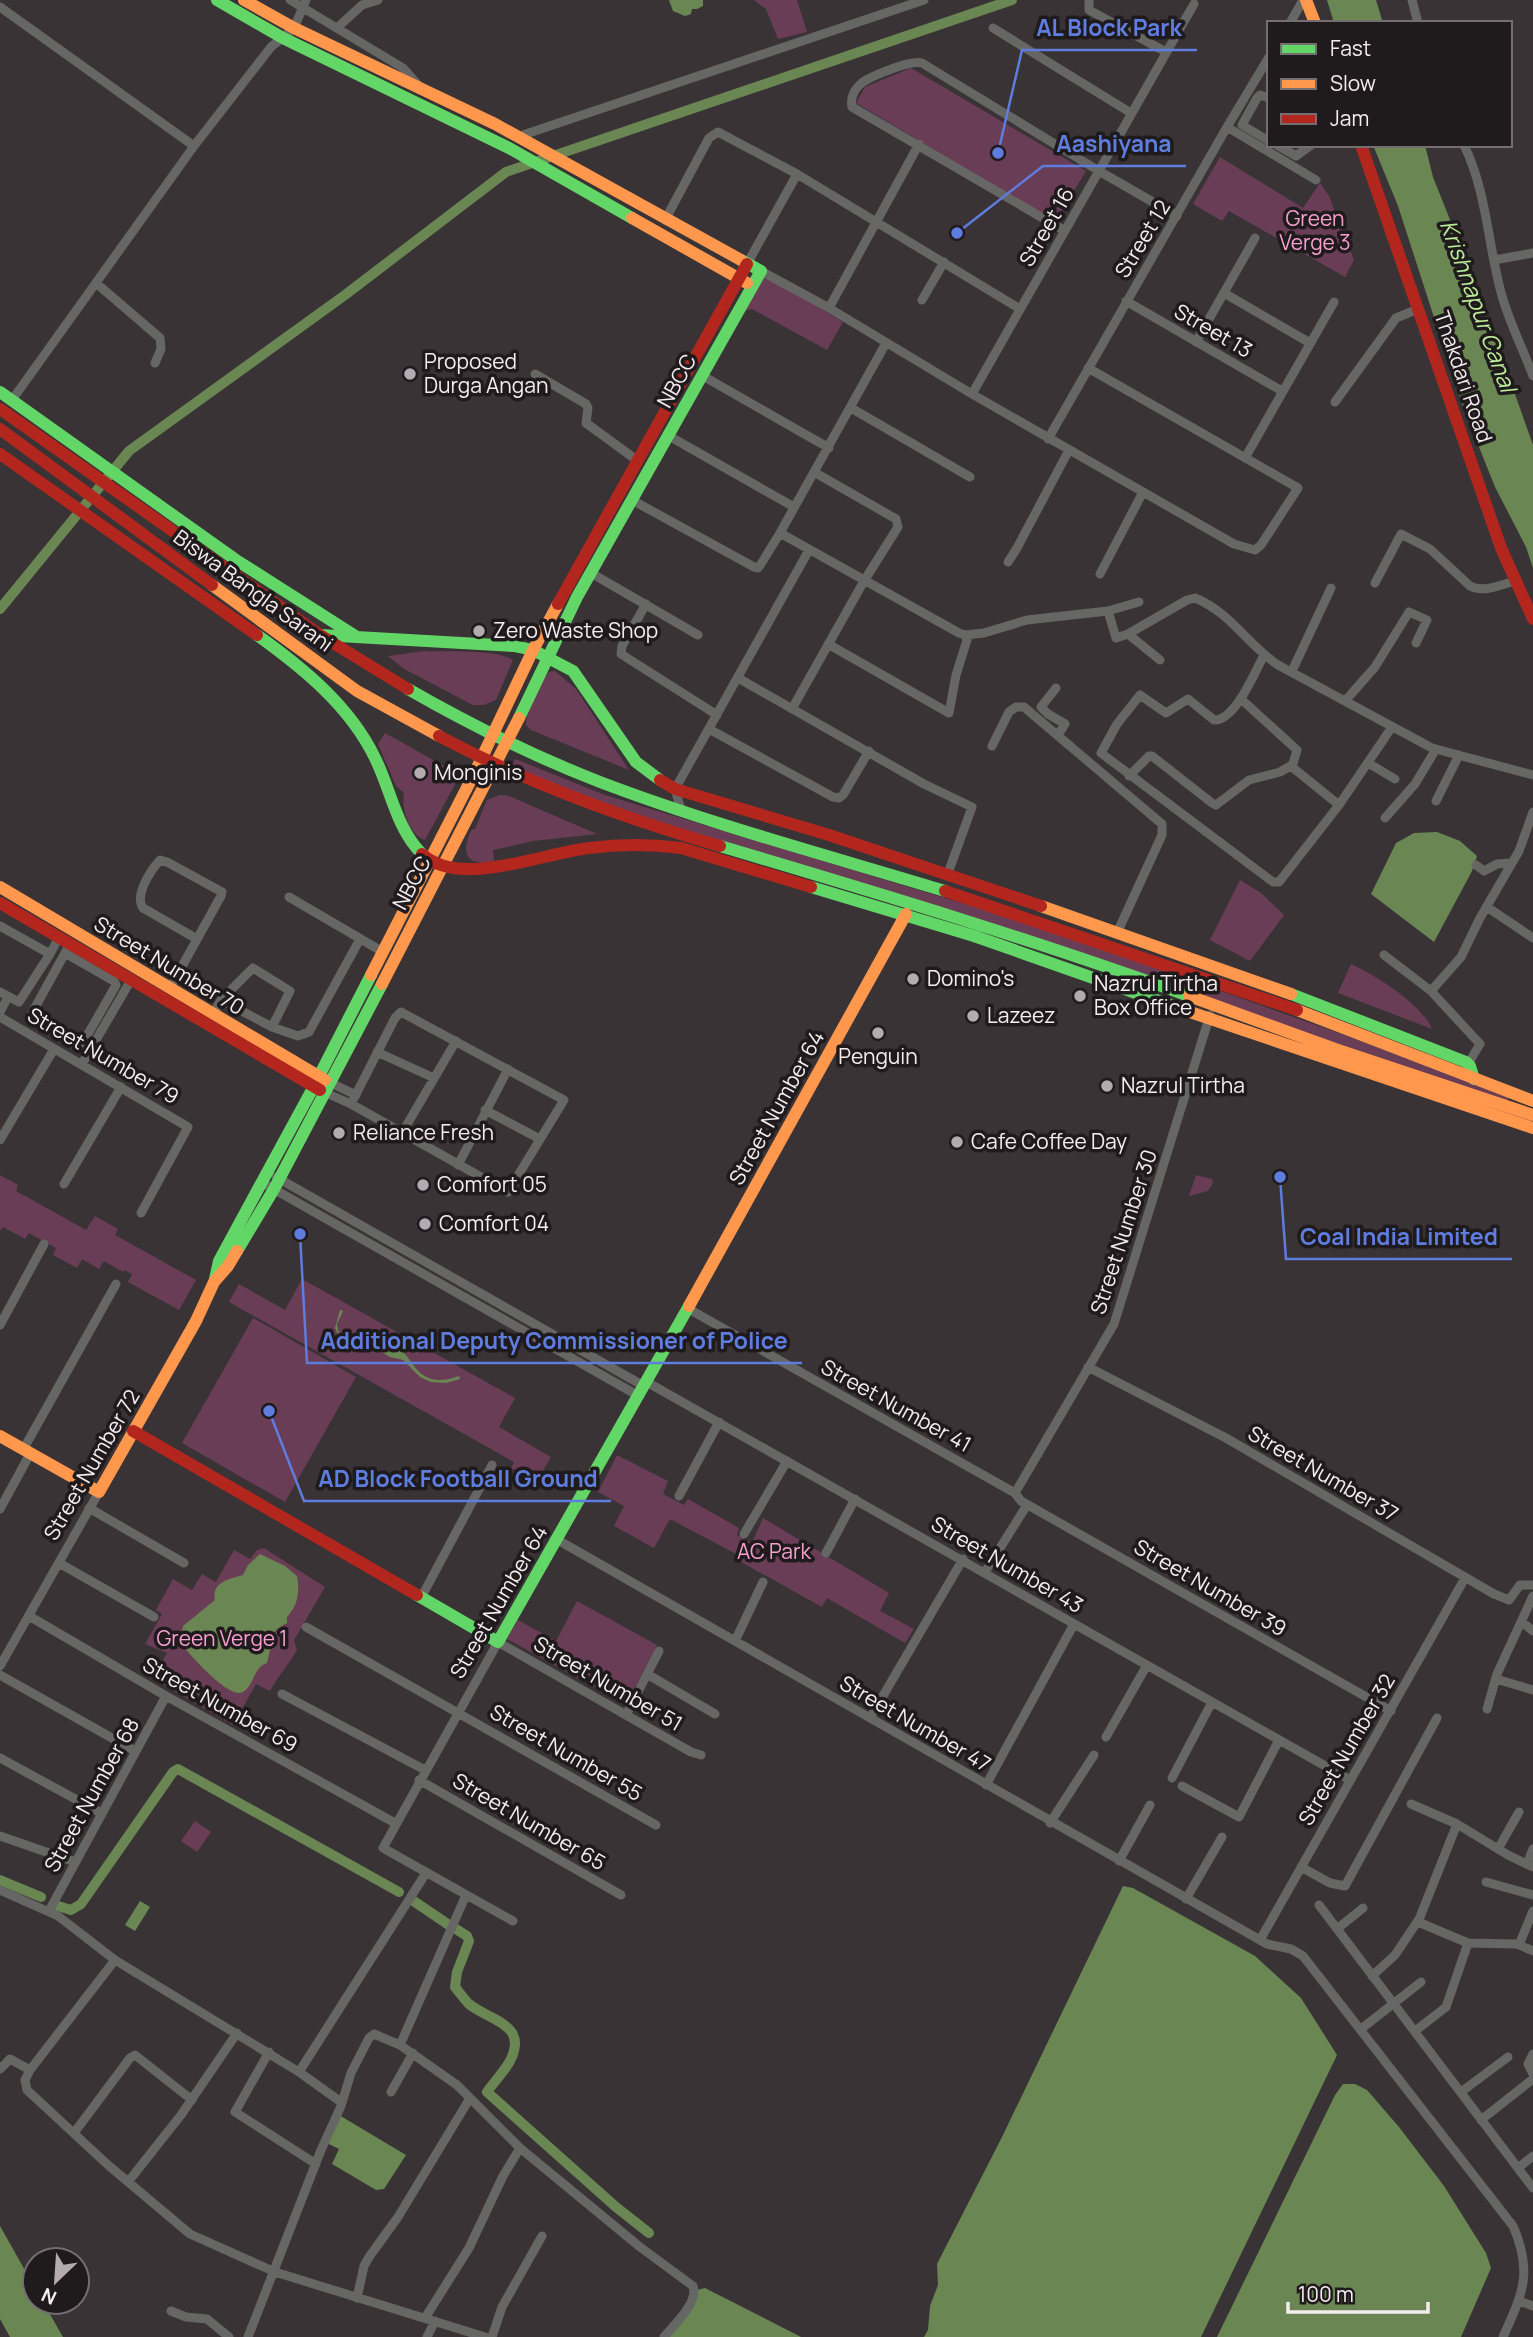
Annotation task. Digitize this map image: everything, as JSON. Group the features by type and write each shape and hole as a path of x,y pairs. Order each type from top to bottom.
{"street":[{"path":"217,0 283,38 516,141 924,0"},
{"path":"244,0 294,28 495,124 537,155 753,286"},
{"path":"290,0 304,3 403,68 422,89"},
{"path":"338,27 363,3 378,0"},
{"path":"1089,0 1089,10 1167,52"},
{"path":"1291,21 1305,0"},
{"path":"1305,0 1314,21"},
{"path":"1412,0 1417,21"},
{"path":"12,400 194,146 271,47 294,28 304,3"},
{"name":"Street 16","path":"972,394 1194,4"},
{"path":"0,7 194,146"},
{"path":"993,28 1131,113"},
{"name":"Street 12","path":"1048,439 1267,60"},
{"path":"1065,231 852,107 854,92 863,82 916,61 922,63 1098,172 1177,216"},
{"path":"1267,97 1260,95 1244,120 1243,127 1267,140"},
{"path":"1245,97 1254,103"},
{"path":"1234,115 1244,120"},
{"path":"1227,127 1316,180"},
{"path":"665,220 709,138 718,132 796,174 1020,309"},
{"path":"829,308 919,144"},
{"path":"1280,147 1297,156 1308,147"},
{"name":"Thakdari Road","path":"1362,147 1501,548 1533,620"},
{"path":"1465,147 1475,172 1501,295 1533,376"},
{"path":"558,168 665,220 829,308 1048,439 1234,544 1255,550 1261,545 1297,488 1088,368"},
{"path":"322,1085 383,952 482,759 533,650 796,174"},
{"path":"1196,342 1255,238"},
{"path":"1494,260 1533,253"},
{"path":"922,300 944,262"},
{"name":"NBCC","path":"322,1085 358,1029 508,742 547,657 591,573 761,271"},
{"path":"96,283 160,338 161,349 155,363"},
{"path":"1224,293 1310,343"},
{"name":"Street 13","path":"1126,301 1282,391"},
{"path":"1245,458 1334,302"},
{"path":"1335,402 1396,318 1418,309"},
{"path":"632,500 758,568 829,448 886,343"},
{"path":"535,374 586,404 586,423 638,461"},
{"path":"702,376 829,448"},
{"path":"0,392 104,466 125,490 359,638"},
{"path":"850,408 970,477"},
{"name":"Biswa Bangla Sarani","path":"0,409 92,474 125,490 320,635 374,670 508,742 596,780 681,810 1006,910 1171,966 1308,1014 1532,1099"},
{"name":"Biswa Bangla Sarani","path":"0,429 357,691 482,759 532,782 634,821 940,911 1067,952 1212,1005 1533,1115"},
{"path":"669,436 794,507"},
{"path":"1007,562 1069,450"},
{"path":"0,454 306,671 348,717 377,760 404,828 417,849 442,867 476,869 577,850 641,843 700,853 906,914 1064,966 1209,1019 1533,1128"},
{"path":"793,708 864,581 889,544 899,522 814,472"},
{"path":"1100,574 1143,492"},
{"path":"780,533 965,635 984,633 1027,620 1108,611 1139,602"},
{"path":"1375,583 1401,534 1430,549 1469,586 1476,589 1515,581"},
{"path":"681,810 675,789 809,550"},
{"path":"591,573 698,635"},
{"path":"1292,671 1331,588"},
{"path":"1108,611 1116,638 1195,598 1222,614 1264,655 1392,727 1436,750 1533,775"},
{"path":"646,604 622,646 621,654 717,715"},
{"path":"1345,701 1374,667 1409,612 1427,620 1416,643"},
{"path":"1128,634 1160,660"},
{"path":"271,646 279,635"},
{"path":"320,635 514,646 533,650 573,671 636,762 675,789 829,835 1311,1001 1468,1064 1474,1079"},
{"path":"828,644 948,713 967,640 965,635"},
{"path":"1264,655 1241,699 1218,721 1188,699 1166,713 1143,695 1138,697 1117,724 1101,753 1276,883 1279,883 1339,805 1392,727"},
{"path":"738,678 924,784 972,807 947,876"},
{"path":"1056,688 1041,707 1048,715 1064,723 1061,731"},
{"path":"1129,776 1153,755 1216,804 1249,780 1279,772 1292,765 1298,754 1297,750 1241,699"},
{"path":"992,746 1009,712 1016,707 1024,707 1061,731 1162,824 1162,835 1117,933"},
{"path":"709,729 839,798 869,751"},
{"path":"1385,817 1415,784 1436,750"},
{"path":"1436,801 1459,754"},
{"path":"1368,763 1395,779"},
{"path":"1292,765 1339,805"},
{"path":"1431,991 1456,965 1519,851 1533,812"},
{"path":"170,988 197,939 222,892 160,860 142,891 140,903 143,908 197,939"},
{"path":"1476,865 1484,871 1500,863 1511,863"},
{"name":"Street Number 70","path":"0,887 213,1014 322,1085"},
{"path":"289,897 383,952"},
{"name":"Street Number 70","path":"0,903 65,945 322,1085"},
{"path":"1486,907 1533,938"},
{"name":"Street Number 64","path":"513,1921 383,1848 763,1175 906,914"},
{"path":"0,926 50,954"},
{"path":"221,1000 272,1027 298,1037 309,1032 360,939"},
{"path":"0,1014 4,994 19,1002 50,954 65,945"},
{"path":"65,945 116,985 84,1051 82,1065"},
{"path":"65,945 32,1013 32,1019 84,1051"},
{"path":"1384,956 1431,991 1480,1044 1468,1064"},
{"path":"213,1014 221,1000 253,968 290,991 272,1027"},
{"path":"84,1051 131,980"},
{"name":"Street Number 30","path":"1015,1493 1114,1324 1212,1005"},
{"path":"322,1085 351,1104 458,1166 510,1191 564,1100 401,1012 394,1018 351,1104"},
{"name":"Street Number 79","path":"0,1014 54,1049 188,1126 141,1213"},
{"path":"401,1133 456,1041"},
{"path":"0,1140 54,1049"},
{"path":"377,1052 433,1079"},
{"path":"458,1166 508,1069"},
{"path":"322,1085 356,1095"},
{"name":"Street Number 72","path":"0,1666 196,1321 214,1282 228,1266 322,1085"},
{"path":"64,1184 121,1087"},
{"path":"485,1110 540,1139"},
{"name":"Street Number 43","path":"271,1181 641,1387 719,1422 1350,1780"},
{"path":"0,1325 44,1244"},
{"path":"0,1508 116,1284"},
{"name":"Street Number 41","path":"687,1308 1015,1493"},
{"name":"Street Number 37","path":"1088,1367 1226,1438 1506,1600 1512,1598 1520,1585 1533,1585"},
{"path":"679,1496 719,1422"},
{"path":"133,1431 498,1642"},
{"path":"0,1436 99,1492"},
{"path":"744,1534 787,1461"},
{"path":"422,1596 492,1465"},
{"name":"Street Number 39","path":"1015,1493 1027,1505 1391,1711"},
{"path":"826,1553 855,1499"},
{"path":"985,1572 1027,1505"},
{"path":"89,1508 184,1563"},
{"name":"Street Number 47","path":"556,1539 1185,1899 1259,1940 1291,1949 1303,1956 1513,2226 1527,2253 1530,2273"},
{"path":"870,1718 963,1559"},
{"path":"59,1563 154,1617"},
{"name":"Street Number 32","path":"1259,1940 1465,1578"},
{"path":"735,1641 763,1582"},
{"path":"1487,1709 1496,1679 1533,1596"},
{"name":"Street Number 69","path":"29,1616 166,1696 395,1823"},
{"path":"1522,1622 1533,1631"},
{"path":"986,1785 1074,1624"},
{"name":"Street Number 55","path":"306,1627 656,1825"},
{"name":"Street Number 51","path":"498,1642 691,1752 701,1755"},
{"path":"626,1715 659,1651"},
{"path":"1106,1737 1147,1665"},
{"path":"647,1674 715,1714"},
{"path":"0,1675 135,1751"},
{"path":"1496,1679 1533,1690"},
{"path":"282,1694 425,1770"},
{"name":"Street Number 68","path":"49,1911 166,1696"},
{"path":"1172,1778 1212,1702"},
{"path":"1301,1867 1329,1883 1345,1886 1437,1718"},
{"path":"1182,1786 1239,1818 1279,1741"},
{"path":"1050,1823 1094,1755"},
{"path":"0,1758 102,1812"},
{"name":"Street Number 65","path":"419,1780 621,1895"},
{"path":"1411,1804 1457,1824 1530,1866 1533,1849"},
{"path":"1119,1861 1150,1805"},
{"path":"1498,1849 1519,1812"},
{"path":"1373,1976 1395,1955 1419,1919 1457,1824"},
{"path":"0,1836 75,1862"},
{"path":"1185,1899 1222,1836"},
{"path":"299,2071 426,1872"},
{"path":"1486,1882 1533,1895"},
{"path":"0,1890 58,1916 115,1960 269,2052 341,2102"},
{"path":"400,2045 466,1895"},
{"path":"1319,1905 1533,2188"},
{"path":"1337,1929 1363,1908"},
{"path":"1519,1944 1533,1911"},
{"path":"1419,1919 1421,1925 1468,1943 1519,1944 1533,1951"},
{"path":"1415,2031 1446,2007 1468,1943"},
{"path":"115,1960 30,2070 25,2080 27,2090 190,2234 275,2272 435,2321 470,2335 485,2337"},
{"path":"1361,2029 1421,1982"},
{"path":"128,2182 192,2100 237,2033"},
{"path":"248,2337 353,2067 371,2035 377,2034 400,2045 440,2072 520,2148 640,2247 693,2286 695,2293 692,2301 664,2337"},
{"path":"269,2052 235,2112 316,2164"},
{"path":"391,2092 413,2053"},
{"path":"1481,2120 1533,2076 1528,2062 1533,2054"},
{"path":"74,2133 135,2055 192,2100"},
{"path":"1461,2092 1508,2057"},
{"path":"0,2069 10,2059 30,2070"},
{"path":"357,2298 364,2266 369,2257 405,2205 470,2098"},
{"path":"425,2318 469,2248 503,2176 520,2148"},
{"path":"1518,2168 1533,2156"},
{"path":"492,2337 502,2308 542,2236"},
{"path":"1503,2337 1530,2273"},
{"path":"1519,2301 1533,2306"},
{"path":"170,2311 186,2317 207,2319 229,2337"},
{"path":"427,2337 435,2321"}],"green space":[{"path":"754,0 797,0 807,32 778,39 766,9"},
{"path":"911,68 1086,171 1055,222 856,103 865,87"},
{"name":"Green Verge 3","path":"1220,157 1303,208 1320,183 1329,196 1354,260 1345,277 1229,211 1222,221 1193,204"},
{"path":"760,273 843,322 827,350 752,309 744,311"},
{"path":"425,651 495,654 513,660 496,700 484,705 473,705 404,669 388,656"},
{"path":"555,671 576,689 629,770 531,730 526,725 530,704 537,690 549,672"},
{"path":"385,733 460,775 425,840 411,827 405,813 404,793 396,786 378,744"},
{"path":"515,759 605,795 1034,925 1350,1037 1509,1098 1507,1102 622,810 512,766"},
{"path":"500,795 509,796 597,834 533,841 493,850 494,861 484,863 471,860 466,851 468,837 472,829 475,829 487,800"},
{"path":"1240,880 1261,893 1284,915 1250,961 1210,940"},
{"path":"1351,964 1372,975 1408,1001 1419,1010 1432,1029 1338,993"},
{"path":"0,1175 18,1185 16,1191 86,1230 95,1216 118,1229 115,1235 196,1280 179,1310 128,1282 132,1274 104,1261 99,1269 82,1259 77,1268 53,1255 56,1248 29,1233 25,1239 3,1227 0,1231"},
{"path":"1196,1175 1212,1179 1213,1183 1208,1191 1189,1196"},
{"path":"302,1279 515,1398 499,1427 551,1457 536,1482 511,1468 514,1462 229,1302 239,1284 285,1310"},
{"path":"253,1318 356,1377 285,1502 182,1443"},
{"name":"AC Park","path":"617,1455 668,1481 663,1494 684,1505 688,1499 739,1528 737,1535 752,1543 763,1518 889,1593 880,1611 914,1629 905,1643 827,1598 822,1607 734,1558 736,1554 670,1519 654,1548 614,1526 624,1506 598,1492"},
{"name":"Green Verge 1","path":"264,1548 325,1587 294,1640 297,1650 291,1660 270,1691 256,1684 233,1725 153,1679 167,1653 145,1644 162,1614 156,1610 173,1579 192,1590 202,1574 216,1582 234,1550 250,1559 257,1550"},
{"path":"577,1601 657,1645 626,1704 507,1639 518,1620 556,1641"},
{"path":"195,1821 211,1832 197,1852 181,1841"}],"water":[{"path":"669,0 703,0 703,6 692,9 691,14 685,16 673,11"},
{"path":"1327,0 1376,0 1382,21 1333,21"},
{"name":"Krishnapur Canal","path":"1374,147 1426,147 1433,177 1481,298 1533,445 1533,568 1526,547 1495,487 1463,407 1398,206"},
{"path":"1437,832 1460,841 1477,856 1472,871 1434,942 1371,894 1396,843 1414,833"},
{"path":"340,1310 343,1311 337,1324 338,1330 351,1343 397,1347 427,1377 445,1380 459,1376 460,1379 446,1383 431,1382 420,1377 403,1360 390,1357 376,1349 359,1348 348,1343 340,1338 335,1328"},
{"path":"260,1554 285,1566 297,1576 297,1598 287,1617 287,1623 274,1632 271,1642 275,1647 270,1650 267,1663 259,1668 247,1689 237,1693 219,1683 180,1642 183,1626 215,1600 219,1585 243,1575 248,1565"},
{"path":"1123,1886 1133,1888 1255,1956 1301,1998 1337,2055 1201,2337 924,2337 928,2330 930,2306 938,2285 937,2264 1001,2139"},
{"path":"140,1901 150,1907 135,1931 125,1925"},
{"path":"1343,2084 1355,2084 1367,2090 1399,2127 1444,2186 1486,2253 1491,2268 1461,2337 1217,2337 1335,2095"},
{"path":"339,2115 406,2155 384,2189 376,2190 332,2164 339,2149 327,2143"},
{"path":"0,2226 21,2263 21,2316 51,2316 63,2337 10,2337 0,2319"},
{"path":"705,2288 801,2337 666,2337 697,2290"}],"waterway":[{"path":"0,609 129,451 345,295 506,172 1012,0"},
{"path":"58,1906 71,1910 81,1904 173,1772 178,1769 399,1892"},
{"path":"0,1880 41,1897"},
{"path":"412,1900 449,1925"},
{"path":"456,1929 467,1936 469,1941 457,1972 455,1987 469,2004 504,2025 515,2039 515,2049 510,2061 487,2092 649,2233"}],"traffic: fast":[{"path":"217,0 283,38 509,148 632,218"},
{"path":"519,718 577,597 761,271 741,260"},
{"path":"0,392 236,560 357,637"},
{"path":"257,635 324,689 352,721 381,770 406,833 422,854"},
{"path":"321,635 514,646 533,650 573,671 636,762 660,780"},
{"path":"408,689 502,739 600,782 728,826 945,891"},
{"path":"720,846 1015,936 1189,996"},
{"path":"811,887 974,936 1190,1012"},
{"path":"215,1279 219,1261 371,975"},
{"path":"237,1251 274,1189 382,984"},
{"path":"1291,994 1466,1062 1474,1079"},
{"path":"417,1595 498,1642 689,1306"}],"traffic: slow":[{"path":"244,0 294,28 495,124 741,260"},
{"path":"1306,0 1314,21"},
{"path":"632,218 747,283"},
{"path":"212,585 357,691 439,736"},
{"path":"371,975 558,604"},
{"path":"382,984 519,718"},
{"path":"0,887 325,1080"},
{"path":"1041,906 1291,994"},
{"path":"689,1306 906,914"},
{"path":"1189,996 1335,1049 1533,1115"},
{"path":"1297,1010 1533,1101"},
{"path":"1190,1012 1533,1128"},
{"path":"0,1436 99,1492 196,1321 214,1282 237,1251"}],"traffic: jam":[{"path":"1362,147 1501,548 1533,619"},
{"path":"558,604 747,264"},
{"path":"0,409 320,635 408,689"},
{"path":"0,429 212,585"},
{"path":"0,454 257,635"},
{"path":"439,736 542,785 648,824 720,846"},
{"path":"660,780 675,789 829,835 1041,906"},
{"path":"422,854 438,864 458,869 479,869 589,848 635,845 681,848 811,887"},
{"path":"945,891 1297,1010"},
{"path":"0,903 320,1090"},
{"path":"133,1431 417,1595"}],"place":[{"name":"AL Block Park","path":"998,153"},
{"name":"Aashiyana","path":"957,233"},
{"name":"Proposed Durga Angan","path":"410,374"},
{"name":"Zero Waste Shop","path":"479,631"},
{"name":"Monginis","path":"420,773"},
{"name":"Domino's","path":"913,979"},
{"name":"Nazrul Tirtha Box Office","path":"1080,996"},
{"name":"Lazeez","path":"973,1016"},
{"name":"Penguin","path":"878,1033"},
{"name":"Nazrul Tirtha","path":"1107,1086"},
{"name":"Reliance Fresh","path":"339,1133"},
{"name":"Cafe Coffee Day","path":"957,1142"},
{"name":"Coal India Limited","path":"1280,1177"},
{"name":"Comfort 05","path":"423,1185"},
{"name":"Comfort 04","path":"425,1224"},
{"name":"Additional Deputy Commissioner of Police","path":"300,1234"},
{"name":"AD Block Football Ground","path":"269,1411"}]}
